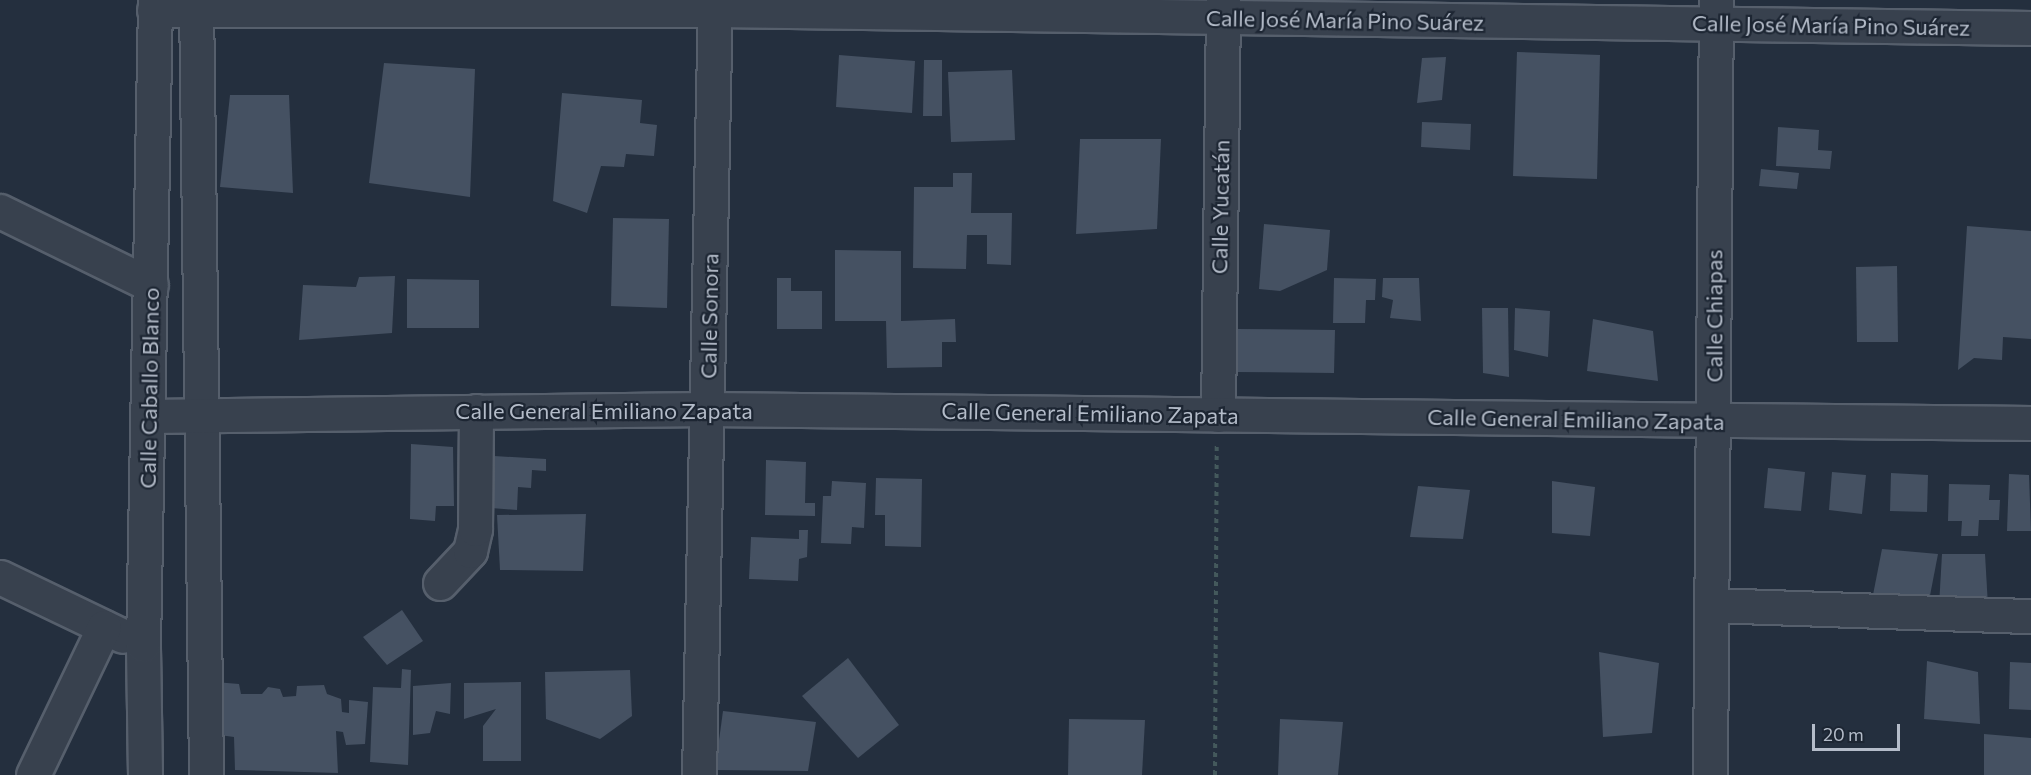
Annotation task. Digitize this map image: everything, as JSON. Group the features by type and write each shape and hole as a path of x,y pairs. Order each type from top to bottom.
{"street":[{"name":"Calle José María Pino Suárez","path":"155,5 715,5 1716,12 2031,28"},
{"name":"Calle Caballo Blanco","path":"145,775 143,645 155,5"},
{"name":"Calle Sonora","path":"699,775 715,5"},
{"path":"196,6 206,775"},
{"name":"Calle Yucatán","path":"1218,415 1223,9"},
{"name":"Calle Chiapas","path":"1710,775 1716,12"},
{"path":"0,211 151,285"},
{"name":"Calle General Emiliano Zapata","path":"149,416 707,409 2031,423"},
{"path":"440,584 470,551 475,529 476,411"},
{"path":"0,577 143,645"},
{"path":"1711,605 2031,616"},
{"path":"33,775 104,627"}],"path":[{"path":"1215,775 1218,415"}],"building":[{"path":"1517,52 1600,55 1597,179 1513,176"},
{"path":"839,55 915,61 912,113 836,107"},
{"path":"1446,57 1442,100 1417,103 1422,58"},
{"path":"924,60 942,60 942,116 923,116"},
{"path":"384,63 475,69 470,197 369,183"},
{"path":"1012,70 1015,140 951,142 948,72"},
{"path":"562,93 642,100 640,123 657,125 654,156 626,154 624,167 601,166 587,213 553,201"},
{"path":"230,95 289,95 293,193 220,187"},
{"path":"1422,122 1471,124 1470,150 1421,147"},
{"path":"1778,127 1819,130 1818,150 1832,151 1830,169 1776,166"},
{"path":"1080,139 1161,139 1157,229 1076,234"},
{"path":"1761,169 1799,173 1797,189 1759,186"},
{"path":"953,173 972,173 971,213 1012,213 1011,265 987,264 987,235 967,235 966,269 913,268 914,187 953,187"},
{"path":"613,218 669,219 667,308 611,306"},
{"path":"1264,224 1330,230 1327,270 1280,291 1259,289"},
{"path":"1967,226 2031,231 2031,339 2003,337 2002,360 1974,358 1958,370"},
{"path":"835,250 901,251 901,321 955,319 956,342 942,342 942,367 887,368 886,321 835,321"},
{"path":"1897,266 1898,342 1857,342 1856,267"},
{"path":"395,276 392,333 299,340 303,285 356,287 359,277"},
{"path":"777,278 791,278 791,291 822,291 822,329 777,329"},
{"path":"1334,278 1376,279 1375,300 1366,300 1365,323 1333,323"},
{"path":"1383,278 1419,278 1421,321 1390,318 1393,300 1382,297"},
{"path":"407,279 479,280 479,328 407,328"},
{"path":"1482,308 1508,308 1509,377 1483,373"},
{"path":"1515,308 1550,311 1548,357 1514,350"},
{"path":"1593,319 1653,331 1658,381 1587,371"},
{"path":"1237,329 1335,330 1334,373 1236,372"},
{"path":"411,444 453,447 454,506 436,506 435,521 410,519"},
{"path":"494,456 546,459 546,471 532,470 531,488 518,487 517,510 491,508"},
{"path":"766,460 806,462 805,503 815,503 815,516 765,515"},
{"path":"1768,468 1805,472 1801,511 1764,508"},
{"path":"1832,472 1866,475 1862,514 1829,510"},
{"path":"1891,473 1928,475 1927,512 1890,511"},
{"path":"2009,474 2029,475 2031,531 2007,531"},
{"path":"876,478 922,479 921,547 885,546 885,515 875,515"},
{"path":"832,481 866,483 864,528 852,527 851,544 821,543 823,496 831,496"},
{"path":"1552,481 1595,487 1590,536 1552,533"},
{"path":"1949,484 1990,485 1989,500 2000,500 1999,520 1979,520 1978,536 1961,536 1962,521 1948,521"},
{"path":"1418,486 1470,490 1463,539 1410,537"},
{"path":"586,514 583,571 500,570 497,515"},
{"path":"799,530 808,530 807,557 799,559 798,581 749,579 751,537 799,539"},
{"path":"1882,549 1938,554 1928,606 1871,605"},
{"path":"1942,554 1985,554 1988,606 1939,606"},
{"path":"402,610 423,641 387,665 363,637"},
{"path":"1599,652 1659,663 1652,733 1603,737"},
{"path":"848,658 899,725 858,758 802,696"},
{"path":"1927,661 1978,672 1980,724 1924,719"},
{"path":"2010,662 2031,663 2031,710 2009,709"},
{"path":"402,669 411,670 408,765 370,762 373,687 401,688"},
{"path":"630,670 632,716 600,739 546,719 545,672"},
{"path":"215,682 239,684 241,694 262,694 268,687 280,689 283,697 296,696 297,686 324,685 327,694 341,699 342,712 349,713 349,700 368,702 365,744 346,745 343,732 336,731 338,773 235,770 234,737 212,734"},
{"path":"521,682 521,761 483,761 483,726 496,709 464,719 464,683"},
{"path":"451,683 450,714 436,711 430,733 413,735 413,686"},
{"path":"723,711 816,722 808,771 715,770"},
{"path":"1069,719 1145,720 1142,775 1068,775"},
{"path":"1280,719 1343,722 1338,775 1278,775"},
{"path":"1984,734 2031,738 2031,775 1984,775"}]}
